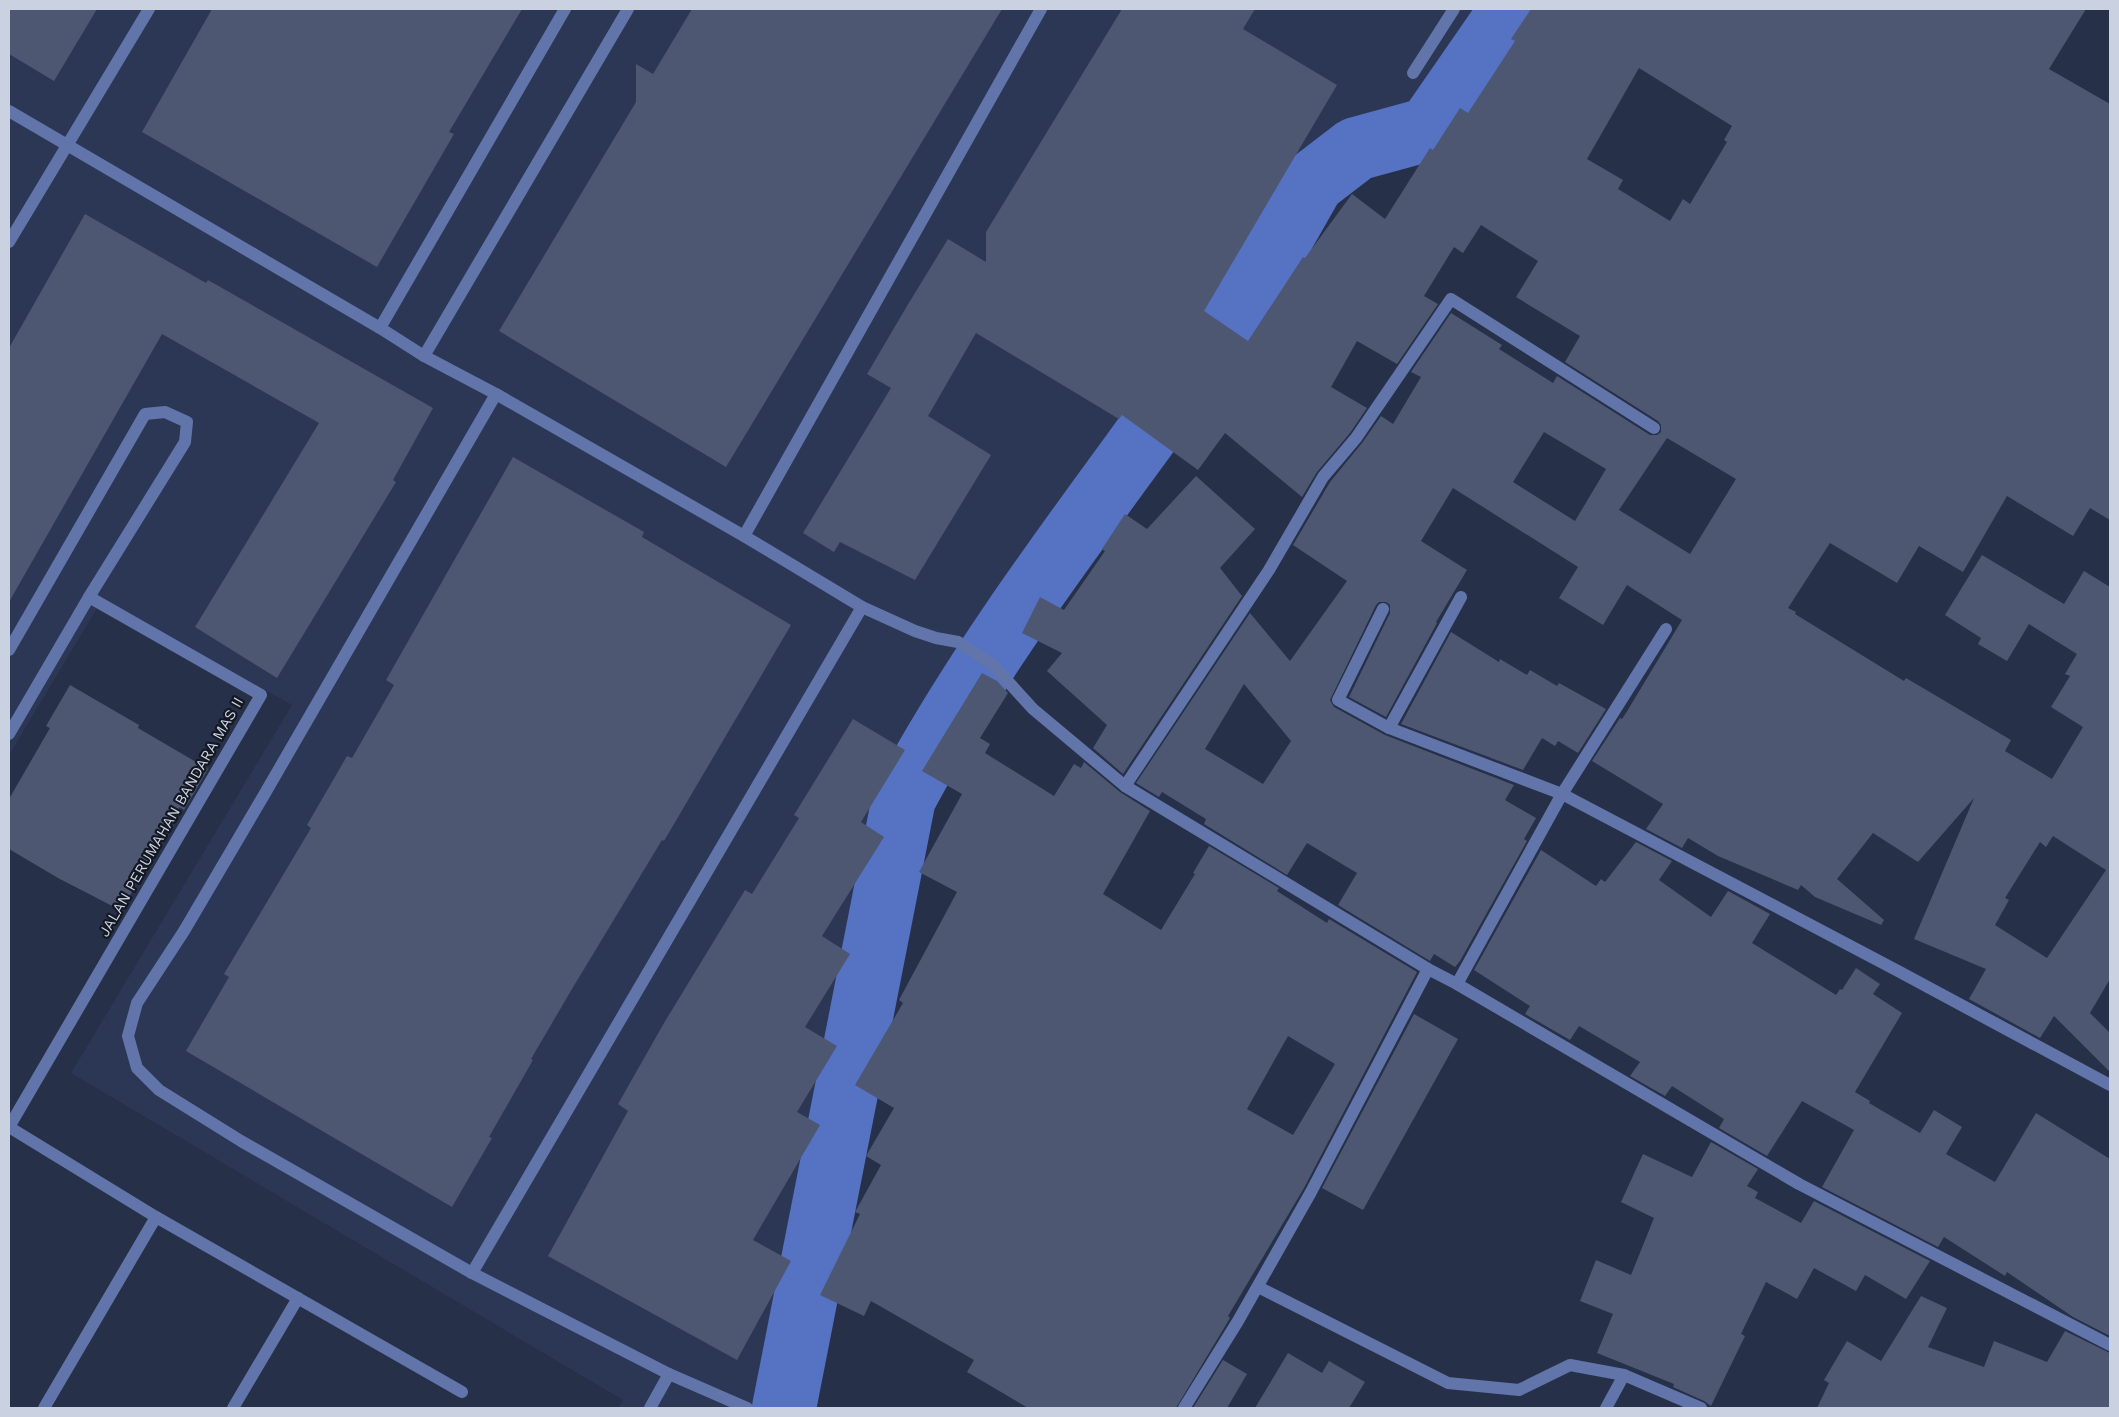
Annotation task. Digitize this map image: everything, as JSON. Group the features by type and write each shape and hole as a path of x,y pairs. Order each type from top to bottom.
{"street":[{"path":"9,242 149,9"},
{"path":"380,328 565,9"},
{"path":"424,356 628,9"},
{"path":"744,536 1041,9"},
{"path":"1413,72 1454,9"},
{"path":"9,111 380,328 424,356 496,394 744,536 862,607 915,631 936,638 958,642 993,665 1033,709 1125,786 1428,969 1457,984 1799,1184 2110,1344"},
{"path":"1125,786 1268,570 1323,477 1356,438 1451,299 1654,428"},
{"path":"496,394 184,931 137,1003 128,1036 137,1068 159,1090 241,1141 472,1273 669,1374 746,1408"},
{"path":"9,650 145,414 165,412 187,422 185,442 89,597 9,734"},
{"name":"JALAN PERUMAHAN BANDARA MAS II","path":"9,1127 261,695 89,597"},
{"path":"1389,728 1461,597"},
{"path":"472,1273 862,607"},
{"path":"1383,609 1338,700 1389,728 1562,794 2110,1085"},
{"path":"1457,984 1562,794 1666,629"},
{"path":"1184,1408 1258,1287 1312,1192 1428,969"},
{"path":"9,1127 156,1217 462,1392"},
{"path":"44,1408 156,1217"},
{"path":"1258,1287 1448,1383 1519,1390 1570,1365 1624,1375 1701,1408"},
{"path":"233,1408 298,1298"},
{"path":"650,1408 669,1374"},
{"path":"1606,1408 1624,1375"}],"shaded area":[{"path":"9,9 1525,9 1437,137 1320,159 1011,610 902,791 800,1408 618,1408 623,1400 71,1073 292,705 102,600 9,755"}],"building":[{"path":"9,9 97,9 54,81 9,54"},
{"path":"212,9 522,9 449,132 454,134 377,267 142,132"},
{"path":"692,9 1002,9 726,467 499,331 636,102 636,64 653,74"},
{"path":"1122,9 1255,9 1243,29 1337,85 1204,311 1248,341 1303,257 1305,258 1352,194 1385,219 1430,148 1433,150 1460,108 1468,113 1515,41 1511,39 1531,9 2086,9 2049,69 2110,104 2110,520 2090,508 2073,536 2007,496 1963,572 1919,546 1897,583 1830,543 1788,608 1904,681 1906,678 2011,740 2005,751 2052,779 2083,727 2051,707 2070,676 2065,674 2077,654 2029,624 2007,661 1978,644 1981,638 1945,615 1982,555 2064,604 2084,571 2110,587 2110,979 2090,1013 2110,1033 2110,1072 2054,1016 2040,1038 1969,999 1986,969 1914,939 1974,798 1918,862 1873,833 1837,879 1884,920 1881,925 1815,897 1801,885 1798,890 1718,856 1688,838 1682,848 1646,829 1663,804 1592,761 1620,718 1622,719 1626,713 1682,620 1627,585 1603,625 1559,598 1578,567 1453,488 1421,541 1467,570 1436,622 1386,717 1349,697 1390,613 1390,605 1386,602 1379,602 1376,605 1330,700 1334,707 1385,735 1514,785 1505,800 1536,818 1524,839 1527,841 1455,967 1434,954 1430,961 1338,905 1357,873 1307,843 1287,875 1204,824 1206,819 1162,792 1159,797 1136,783 1250,613 1290,661 1347,581 1293,545 1330,482 1381,416 1393,424 1421,377 1411,372 1451,313 1502,345 1499,349 1553,383 1557,376 1650,435 1657,435 1661,432 1661,425 1658,421 1565,362 1580,336 1516,297 1538,261 1481,225 1463,253 1454,247 1424,296 1438,304 1397,364 1357,341 1331,387 1367,408 1350,433 1317,472 1302,497 1225,433 1198,470 1122,415 1119,419 976,333 928,416 991,455 915,580 840,542 834,552 803,533 891,388 867,374 948,239 986,262 986,232","holes":["1639,68 1732,126 1724,140 1727,142 1690,204 1683,199 1670,221 1618,189 1623,180 1587,159","1544,432 1606,469 1575,521 1513,482","1667,438 1736,479 1690,554 1619,510","1244,684 1291,741 1263,784 1205,749","2053,836 2106,870 2047,958 1995,925 2009,900 2005,898 2040,842 2046,847"]},
{"path":"85,214 206,283 208,280 433,408 393,480 396,482 277,678 195,627 319,423 162,334 9,602 9,348"},
{"path":"513,457 644,532 642,537 791,625 664,841 662,840 531,1059 533,1060 489,1137 492,1138 452,1207 186,1051 229,977 224,974 311,828 307,825 347,756 352,758 394,685 386,680"},
{"path":"1196,476 1255,529 1220,568 1242,596 1123,774 1093,748 1107,725 1047,671 1062,653 1022,633 1040,597 1064,610 1105,551 1102,549 1125,514 1147,529"},
{"path":"1451,632 1499,662 1500,659 1527,675 1530,670 1557,686 1559,683 1606,709 1578,753 1558,741 1555,746 1542,738 1523,770 1401,724"},
{"path":"982,673 997,681 1008,693 980,738 990,744 985,753 1054,796 1074,764 1081,768 1084,762 1120,792 1150,811 1103,894 1161,930 1195,874 1193,873 1209,846 1279,888 1277,891 1327,923 1329,919 1417,972 1304,1188 1176,1408 1028,1408 967,1372 974,1360 871,1301 864,1316 820,1295 860,1214 855,1212 881,1165 866,1156 894,1108 855,1085 903,1003 899,1000 957,892 919,872 962,794 922,771","holes":["1288,1036 1335,1064 1293,1135 1247,1109"]},
{"path":"70,685 139,725 138,728 208,769 184,810 180,807 144,868 122,911 58,878 9,849 9,799 50,728 46,726"},
{"path":"853,719 905,750 861,822 884,837 822,936 850,954 805,1027 837,1046 797,1112 820,1125 753,1240 791,1261 737,1360 548,1256 628,1111 618,1104 664,1023 745,890 752,894 799,818 794,815"},
{"path":"1636,842 1672,861 1659,880 1711,917 1728,891 1770,914 1752,943 1836,995 1840,989 1842,990 1856,968 1880,984 1873,994 1902,1013 1855,1092 1870,1101 1869,1103 1920,1133 1934,1110 1962,1127 1946,1154 1995,1182 2036,1113 2110,1159 2110,1336 2073,1317 2007,1272 2005,1276 1944,1237 1938,1247 1822,1187 1854,1130 1802,1101 1767,1156 1719,1128 1724,1119 1672,1086 1665,1096 1630,1076 1640,1062 1579,1026 1570,1040 1525,1014 1530,1006 1474,970 1541,850 1596,886 1601,879 1605,882"},
{"path":"1414,1014 1458,1039 1363,1210 1322,1188"},
{"path":"1711,1142 1758,1169 1747,1186 1758,1192 1755,1198 1801,1223 1814,1201 1930,1261 1906,1299 1865,1275 1856,1291 1814,1268 1797,1299 1766,1282 1741,1334 1745,1336 1711,1406 1673,1387 1674,1384 1597,1353 1613,1314 1580,1301 1596,1260 1631,1275 1654,1218 1621,1202 1643,1154 1692,1177"},
{"path":"1921,1296 1947,1308 1928,1347 1984,1367 1994,1341 2047,1362 2065,1331 2110,1353 2110,1408 1817,1408 1829,1383 1824,1380 1847,1341 1881,1361"},
{"path":"1288,1353 1322,1373 1329,1361 1365,1382 1349,1408 1255,1408"},
{"path":"1223,1360 1247,1374 1227,1408 1193,1408"}],"waterway":[{"path":"784,1408 904,798 969,687 1041,580 1192,372 1219,339 1313,182 1356,149 1429,129 1512,9"}]}
